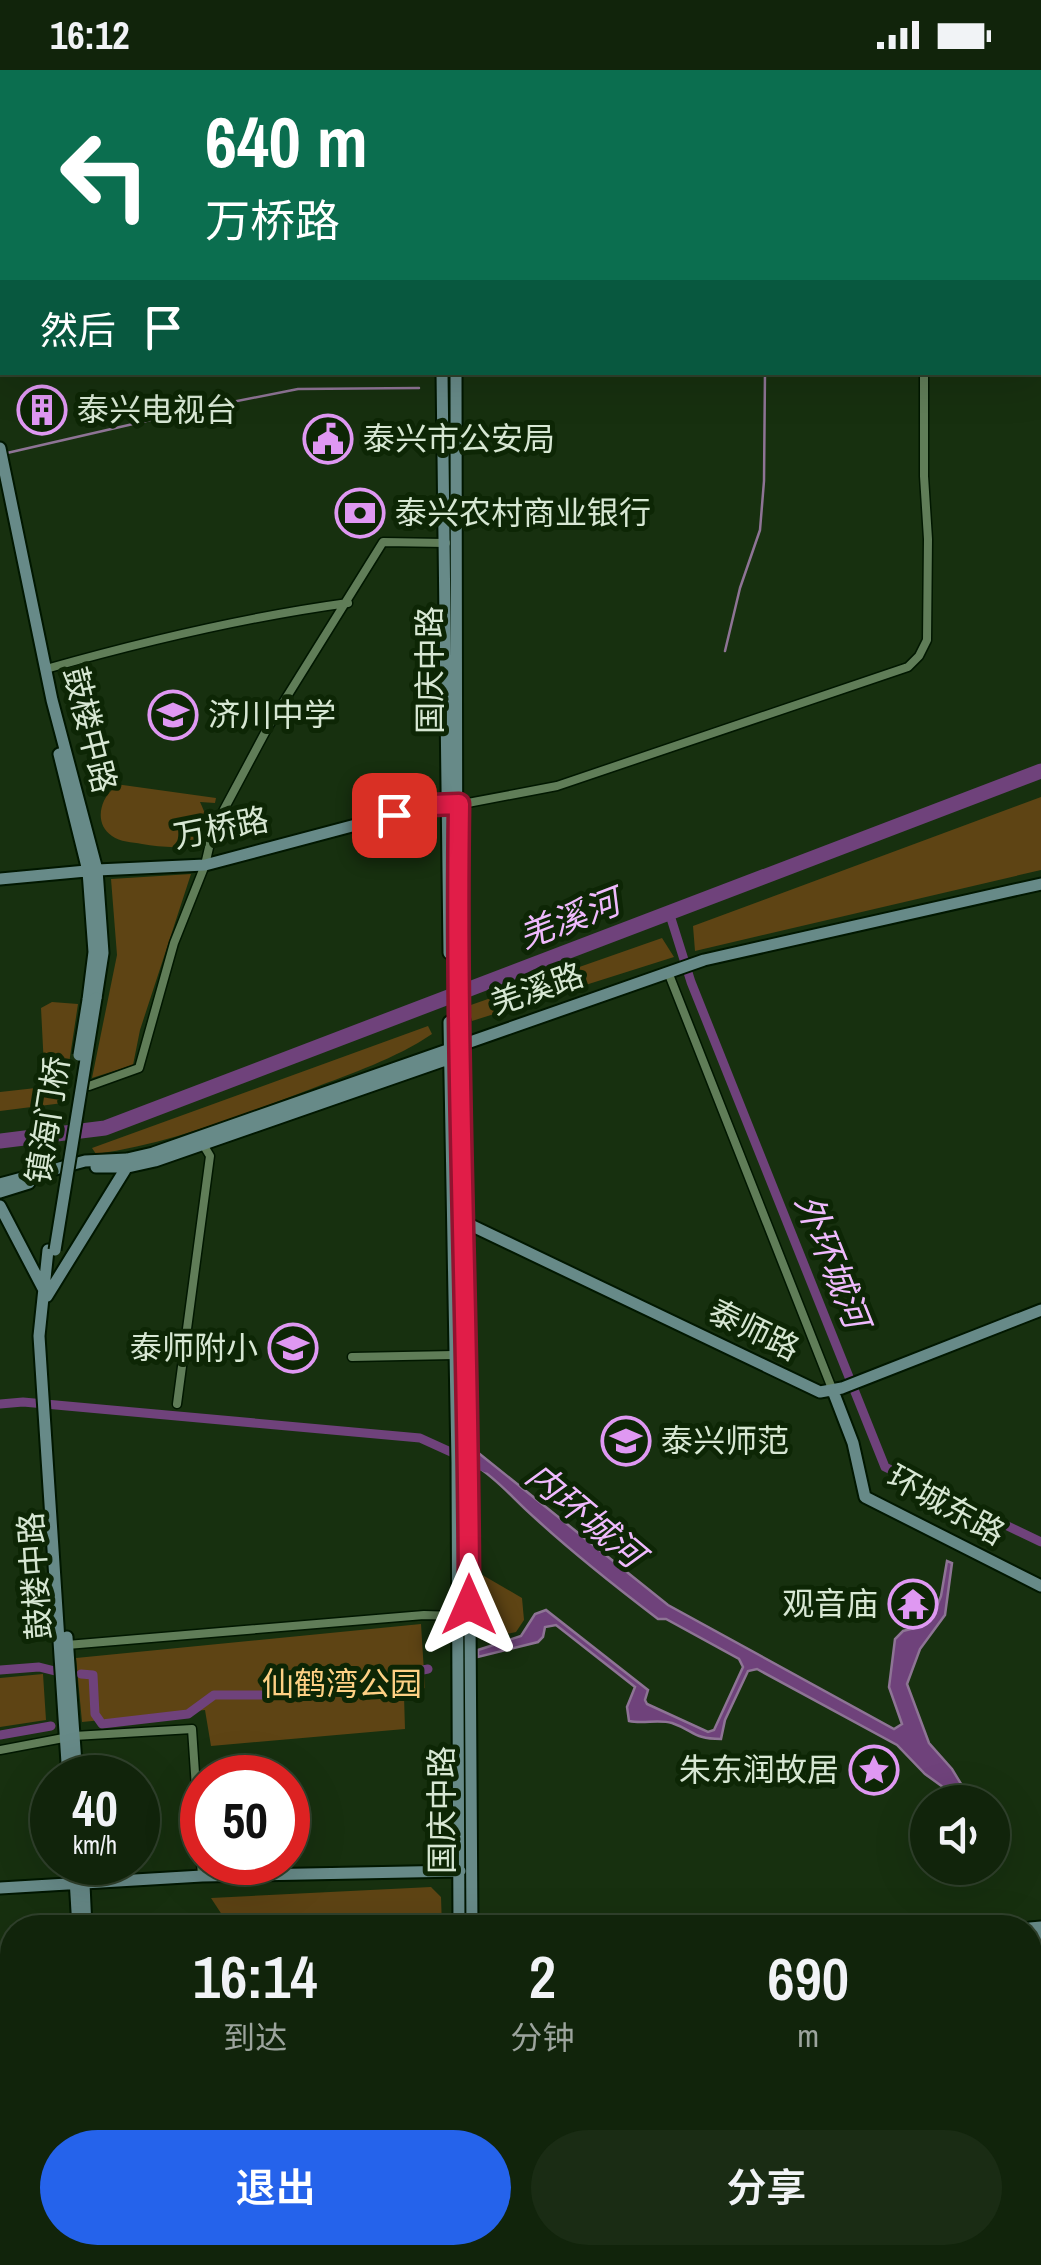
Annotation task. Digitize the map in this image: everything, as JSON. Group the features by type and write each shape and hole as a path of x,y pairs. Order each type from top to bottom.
{"street":[{"name":"国庆中路","path":"442,375 453,806"},
{"name":"国庆中路","path":"456,375 453,1024 465,1222 462,1441"},
{"path":"453,806 557,786 908,667 927,640 924,375"},
{"name":"鼓楼中路","path":"0,448 7,510 92,870 103,953 92,999"},
{"path":"7,510 39,670 92,870"},
{"path":"89,1086 139,1068 174,943 206,865 213,830 306,664 383,542 446,543"},
{"path":"46,669 152,638 348,603"},
{"name":"万桥路","path":"0,880 92,870 206,865 431,805 453,806"},
{"name":"羌溪路","path":"0,1190 54,1174 128,1163 200,1140 704,960 1041,884"},
{"path":"668,972 838,1390 1041,1310"},
{"name":"镇海门桥","path":"46,1402 39,1336 92,999"},
{"name":"国庆中路","path":"454,1052 454,1355 463,1464 460,1915"},
{"path":"177,1404 210,1156 200,1140"},
{"name":"羌溪路","path":"0,1190 85,1161 128,1163"},
{"path":"0,1206 45,1292 128,1163"},
{"path":"0,1190 36,1260 50,1255 61,1264 112,1181 105,1168"},
{"name":"泰师路","path":"452,1216 820,1392 838,1390"},
{"path":"352,1357 454,1355"},
{"name":"环城东路","path":"838,1390 864,1497 1041,1586"},
{"path":"46,1402 69,1755"},
{"name":"鼓楼中路","path":"46,1402 68,1645 73,1755"},
{"name":"国庆中路","path":"463,1464 458,1616 463,1871 470,1915"},
{"path":"68,1645 424,1615 458,1616"},
{"path":"0,1750 70,1737 192,1729 194,1755"},
{"path":"310,1874 463,1871"},
{"path":"0,1888 80,1885"},
{"path":"79,1915 80,1885"},
{"path":"80,1885 84,1915"}],"green space":[{"path":"94,781 216,798 215,803 200,802 207,832 202,840 182,847 115,838 106,831 101,819 102,806 113,789 94,785"},
{"path":"1041,797 1041,870 695,951 693,926"},
{"path":"191,874 140,1030 133,1065 92,1078 117,955 111,879"},
{"path":"662,938 674,957 472,1021 468,1006"},
{"path":"52,1002 78,1004 63,1103 0,1111 0,1092 45,1087 41,1008"},
{"path":"428,1026 432,1034 403,1051 258,1109 151,1143 96,1154 92,1148"},
{"path":"479,1573 522,1598 524,1620 516,1632 481,1640"},
{"name":"仙鹤湾公园","path":"421,1624 425,1688 404,1696 405,1729 211,1746 205,1710 82,1722 76,1658"},
{"path":"43,1674 46,1720 0,1727 0,1678"},
{"path":"431,1887 441,1897 442,1915 222,1915 211,1898"}],"shaded area":[{"path":"476,1451 668,1605 894,1729 902,1724 889,1687 895,1639 903,1631 923,1626 934,1613 947,1561 952,1563 945,1615 920,1649 907,1684 929,1743 962,1785 940,1785 897,1745 757,1669 748,1671 725,1720 721,1739 712,1739 667,1722 629,1721 627,1707 635,1687 556,1625 545,1627 538,1642 478,1657 478,1650 521,1636 535,1614 546,1610 648,1690 647,1704 708,1732 714,1730 743,1667 739,1659 666,1619 658,1619 595,1570 476,1466"}],"waterway":[{"path":"725,651 740,588 760,530 765,375"},
{"path":"7,453 298,389 419,388"},
{"name":"羌溪河","path":"0,1141 105,1128 1041,771"},
{"name":"外环城河","path":"669,912 691,982 885,1467 1041,1542"},
{"name":"内环城河","path":"0,1404 23,1402 420,1438 486,1468"},
{"path":"0,1670 39,1667 55,1671"},
{"path":"81,1674 93,1675 95,1714 102,1724 188,1714 214,1695 277,1695 328,1689 428,1669"},
{"path":"0,1735 51,1726"}],"place":[{"name":"泰兴电视台","path":"42,410"},
{"name":"泰兴市公安局","path":"328,439"},
{"name":"泰兴农村商业银行","path":"360,513"},
{"name":"济川中学","path":"173,715"},
{"name":"泰师附小","path":"293,1348"},
{"name":"泰兴师范","path":"626,1441"},
{"name":"观音庙","path":"913,1604"},
{"name":"朱东润故居","path":"874,1770"}],"route":[{"path":"394,815 431,805 459,804 456,953 465,1222 469,1605"}]}
